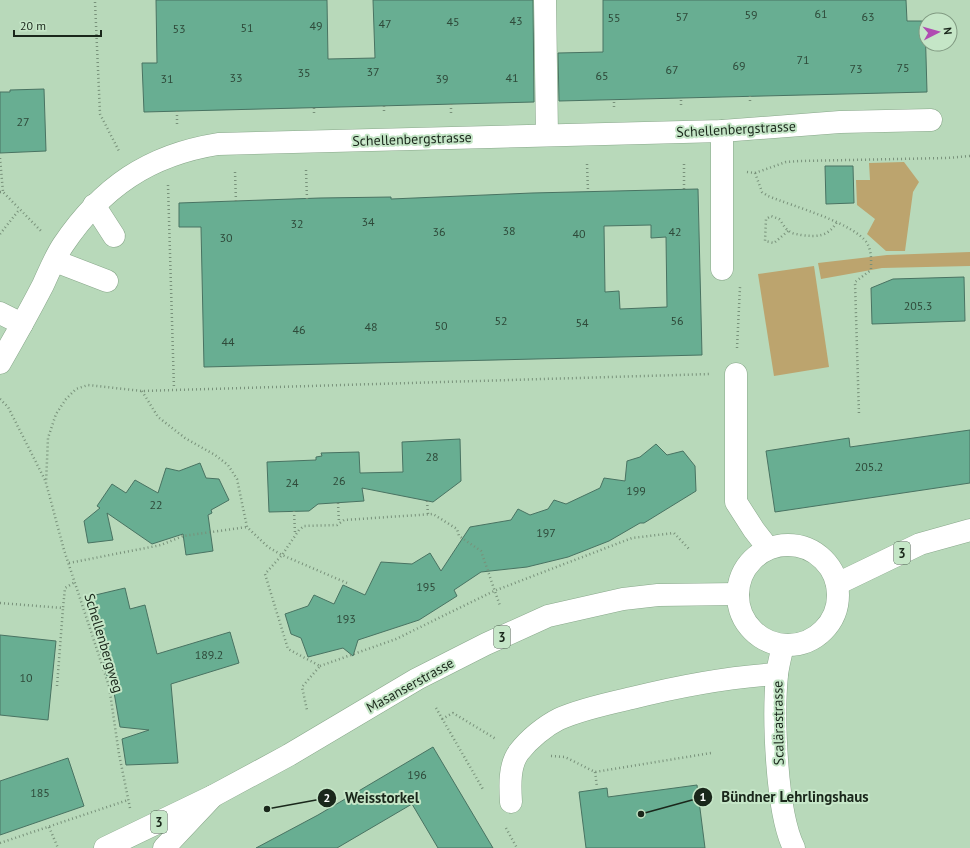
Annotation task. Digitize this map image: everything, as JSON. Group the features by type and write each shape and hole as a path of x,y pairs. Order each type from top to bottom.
{"street":[{"path":"545,0 547,135"},
{"name":"Schellenbergstrasse","path":"0,363 62,246 94,205 131,174 195,148 218,144 722,131 840,122 931,120"},
{"path":"722,131 722,269"},
{"path":"94,205 114,236"},
{"path":"55,261 107,281"},
{"path":"0,312 22,324"},
{"path":"736,374 736,502 754,530 768,548"},
{"name":"3","path":"837,584 920,544 970,530"},
{"path":"792,545 807,548 821,557 831,569 837,584 838,600 834,615 826,628 814,638 799,644 783,645 769,641 756,633 746,622 740,608 738,594 741,578 749,564 768,548 792,545"},
{"name":"Masanserstrasse","path":"105,848 213,796 289,756 417,679 486,644 548,616 623,599 658,595 738,594"},
{"name":"Scalärastrasse","path":"783,645 777,674 776,748 784,813 794,848"},
{"path":"512,802 510,783 518,753 539,733 559,720 612,703 684,686 749,676 777,674"},
{"path":"164,848 213,796"}],"path":[{"path":"94,1 100,114 124,160"},
{"path":"177,111 178,127"},
{"path":"722,166 734,170 755,173 786,162 947,158 970,156"},
{"path":"0,158 1,192 47,236"},
{"path":"684,162 684,189"},
{"path":"587,164 588,191"},
{"path":"306,170 307,199"},
{"path":"235,172 236,202"},
{"path":"755,173 762,192 768,196 837,222 857,232 866,243 871,254 871,270 855,282 859,415"},
{"path":"168,180 174,389"},
{"path":"0,234 19,210"},
{"path":"788,231 774,243 764,241 766,219 771,216 779,219 788,231 795,234 820,236 832,230 837,222"},
{"path":"736,374 741,283"},
{"name":"Schellenbergweg","path":"46,483 48,438 56,414 66,399 76,389 88,385 142,391 736,374"},
{"path":"142,391 158,417 185,438 215,455 228,465 237,479 247,527 268,547 282,555 347,583"},
{"name":"Schellenbergweg","path":"0,398 8,407 46,483 69,563 109,686 128,800 132,812"},
{"path":"427,501 428,514"},
{"path":"338,503 339,524"},
{"path":"294,511 295,534"},
{"path":"320,666 288,649 264,574 282,555 295,534 304,526 337,525 344,520 433,514 457,529 459,536 481,552 500,606"},
{"path":"69,563 161,545 183,536 247,527"},
{"path":"307,710 302,687 320,666 396,639 494,591 632,538 674,532 690,548"},
{"path":"57,686 65,588 75,582"},
{"path":"0,603 63,608"},
{"path":"436,708 486,794"},
{"path":"442,719 453,713 518,753 565,757 595,772 711,753"},
{"path":"595,772 596,787"},
{"path":"0,843 128,800"},
{"path":"502,821 518,848"},
{"path":"49,827 58,848"}],"shaded area":[{"path":"904,162 919,182 913,192 905,251 886,251 867,234 875,219 857,205 856,180 870,180 869,163"},
{"path":"970,252 970,266 882,268 821,279 818,263 887,255"},
{"path":"814,266 829,367 774,376 758,274"}],"building":[{"path":"156,0 327,0 328,59 375,58 373,0 533,0 534,102 144,112 142,63 157,63"},
{"path":"603,0 906,0 907,21 918,21 918,52 926,52 927,92 559,101 558,53 603,52"},
{"path":"44,89 46,151 0,153 0,92 10,92 10,90"},
{"path":"825,166 853,166 854,203 826,204"},
{"path":"698,189 702,355 204,367 201,227 179,227 179,203 320,198 391,197 391,199 532,193","holes":["651,225 651,238 666,237 667,307 620,309 619,291 605,292 604,226"]},
{"path":"964,277 965,321 872,324 871,288 893,279"},
{"path":"970,430 970,483 775,512 766,451 849,438 850,447"},
{"path":"460,439 461,481 433,502 362,488 364,501 318,504 309,511 269,512 267,462 316,460 316,457 322,456 321,453 359,452 360,473 403,472 402,442"},
{"path":"656,444 667,455 683,451 695,466 696,491 644,523 640,523 609,541 568,557 527,567 481,572 454,590 457,596 419,620 358,640 353,656 343,648 308,657 301,638 291,634 285,614 308,606 314,595 334,604 343,585 365,595 381,562 412,564 430,553 441,571 470,527 511,520 518,509 530,515 548,509 554,500 566,504 600,488 604,478 625,481 627,461 640,457"},
{"path":"200,463 206,478 219,479 229,500 211,510 212,513 208,515 213,551 186,555 183,534 152,544 107,513 113,540 88,543 84,521 100,508 97,506 112,484 126,493 135,480 158,493 166,468 179,471"},
{"path":"125,588 130,609 145,605 157,654 230,632 239,663 171,684 178,763 126,765 122,739 149,730 120,727 111,675 107,676 87,597"},
{"path":"0,635 56,641 48,720 0,715"},
{"path":"433,747 493,848 438,848 412,804 337,848 256,848 318,815"},
{"path":"68,758 84,806 0,835 0,781"},
{"path":"697,785 705,848 586,848 579,792 607,788 608,797"}],"place":[{"name":"Weisstorkel","path":"267,809"},
{"name":"Bündner Lehrlingshaus","path":"641,814"}]}
